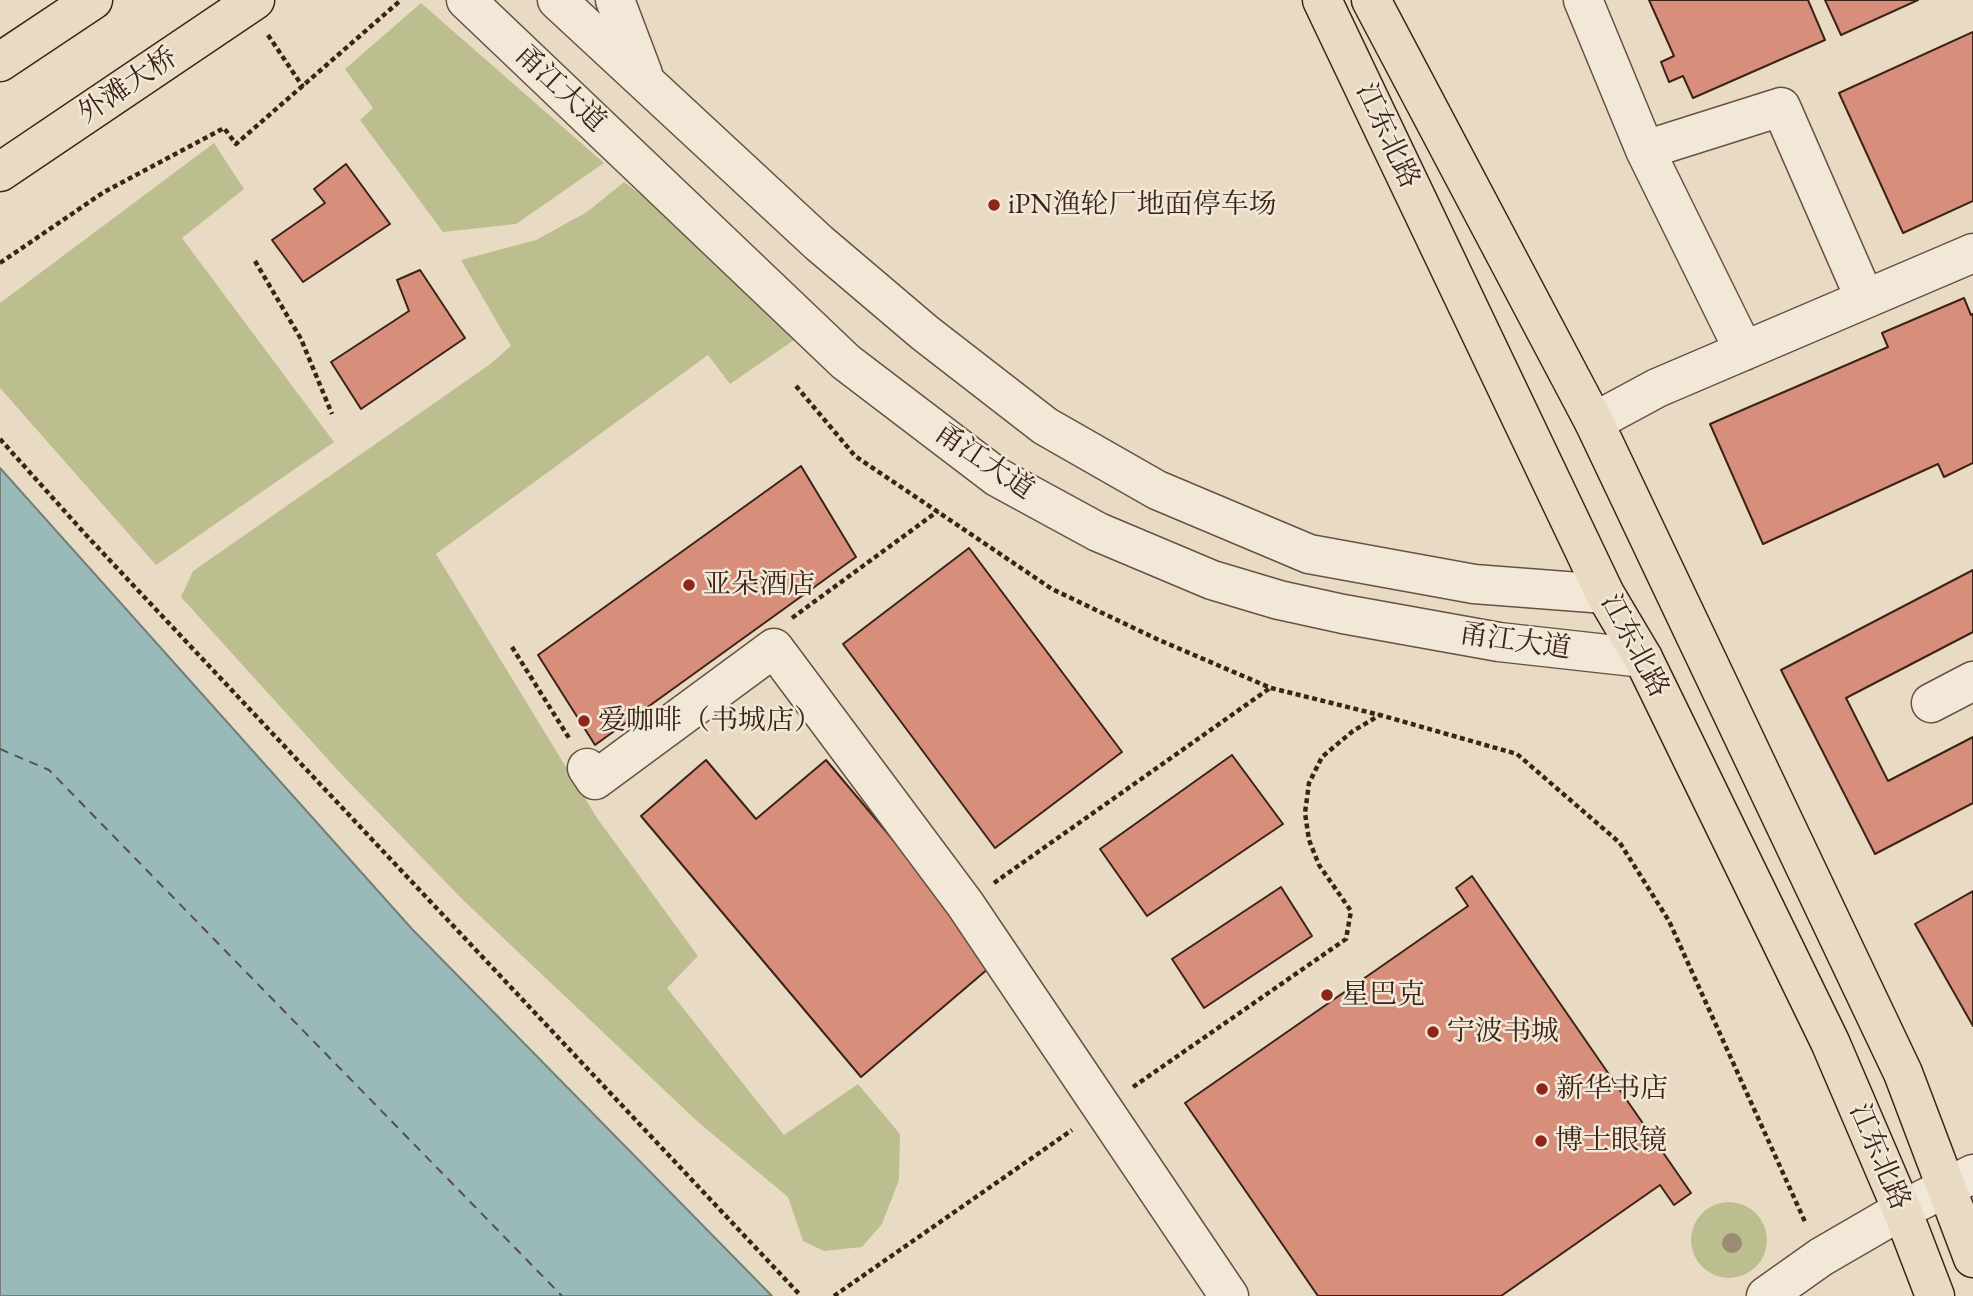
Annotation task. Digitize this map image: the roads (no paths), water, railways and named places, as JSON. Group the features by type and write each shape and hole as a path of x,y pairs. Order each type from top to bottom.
{"main road":[{"path":"0,62 93,0"},
{"name":"外滩大桥","path":"0,172 255,0"},
{"name":"江东北路","path":"1322,0 1605,594 1643,658 1830,1042 1902,1210 1934,1296"},
{"name":"江东北路","path":"1371,0 1594,422 1903,1073 1959,1181 1973,1258"}],"street":[{"name":"甬江大道","path":"466,0 846,362 1009,483 1098,533 1212,580 1279,600 1499,642 1643,658"},
{"name":"甬江大道","path":"557,0 820,243 925,333 1045,425 1157,490 1309,554 1474,584 1605,594"},
{"path":"615,0 646,82"},
{"path":"1583,0 1645,150 1744,351"},
{"path":"1645,150 1781,107 1865,299"},
{"path":"1594,422 1657,388 1973,253"},
{"path":"587,768 595,780 774,648 965,904 1229,1296"},
{"path":"1931,703 1973,681"},
{"path":"1766,1296 1821,1257 1959,1181"}],"water":[{"path":"0,468 412,929 772,1296 0,1296"}],"place":[{"name":"iPN渔轮厂地面停车场","path":"994,205"},
{"name":"亚朵酒店","path":"689,585"},
{"name":"爱咖啡（书城店）","path":"584,721"},
{"name":"星巴克","path":"1327,995"},
{"name":"宁波书城","path":"1433,1032"},
{"name":"新华书店","path":"1542,1089"},
{"name":"博士眼镜","path":"1541,1141"}]}
